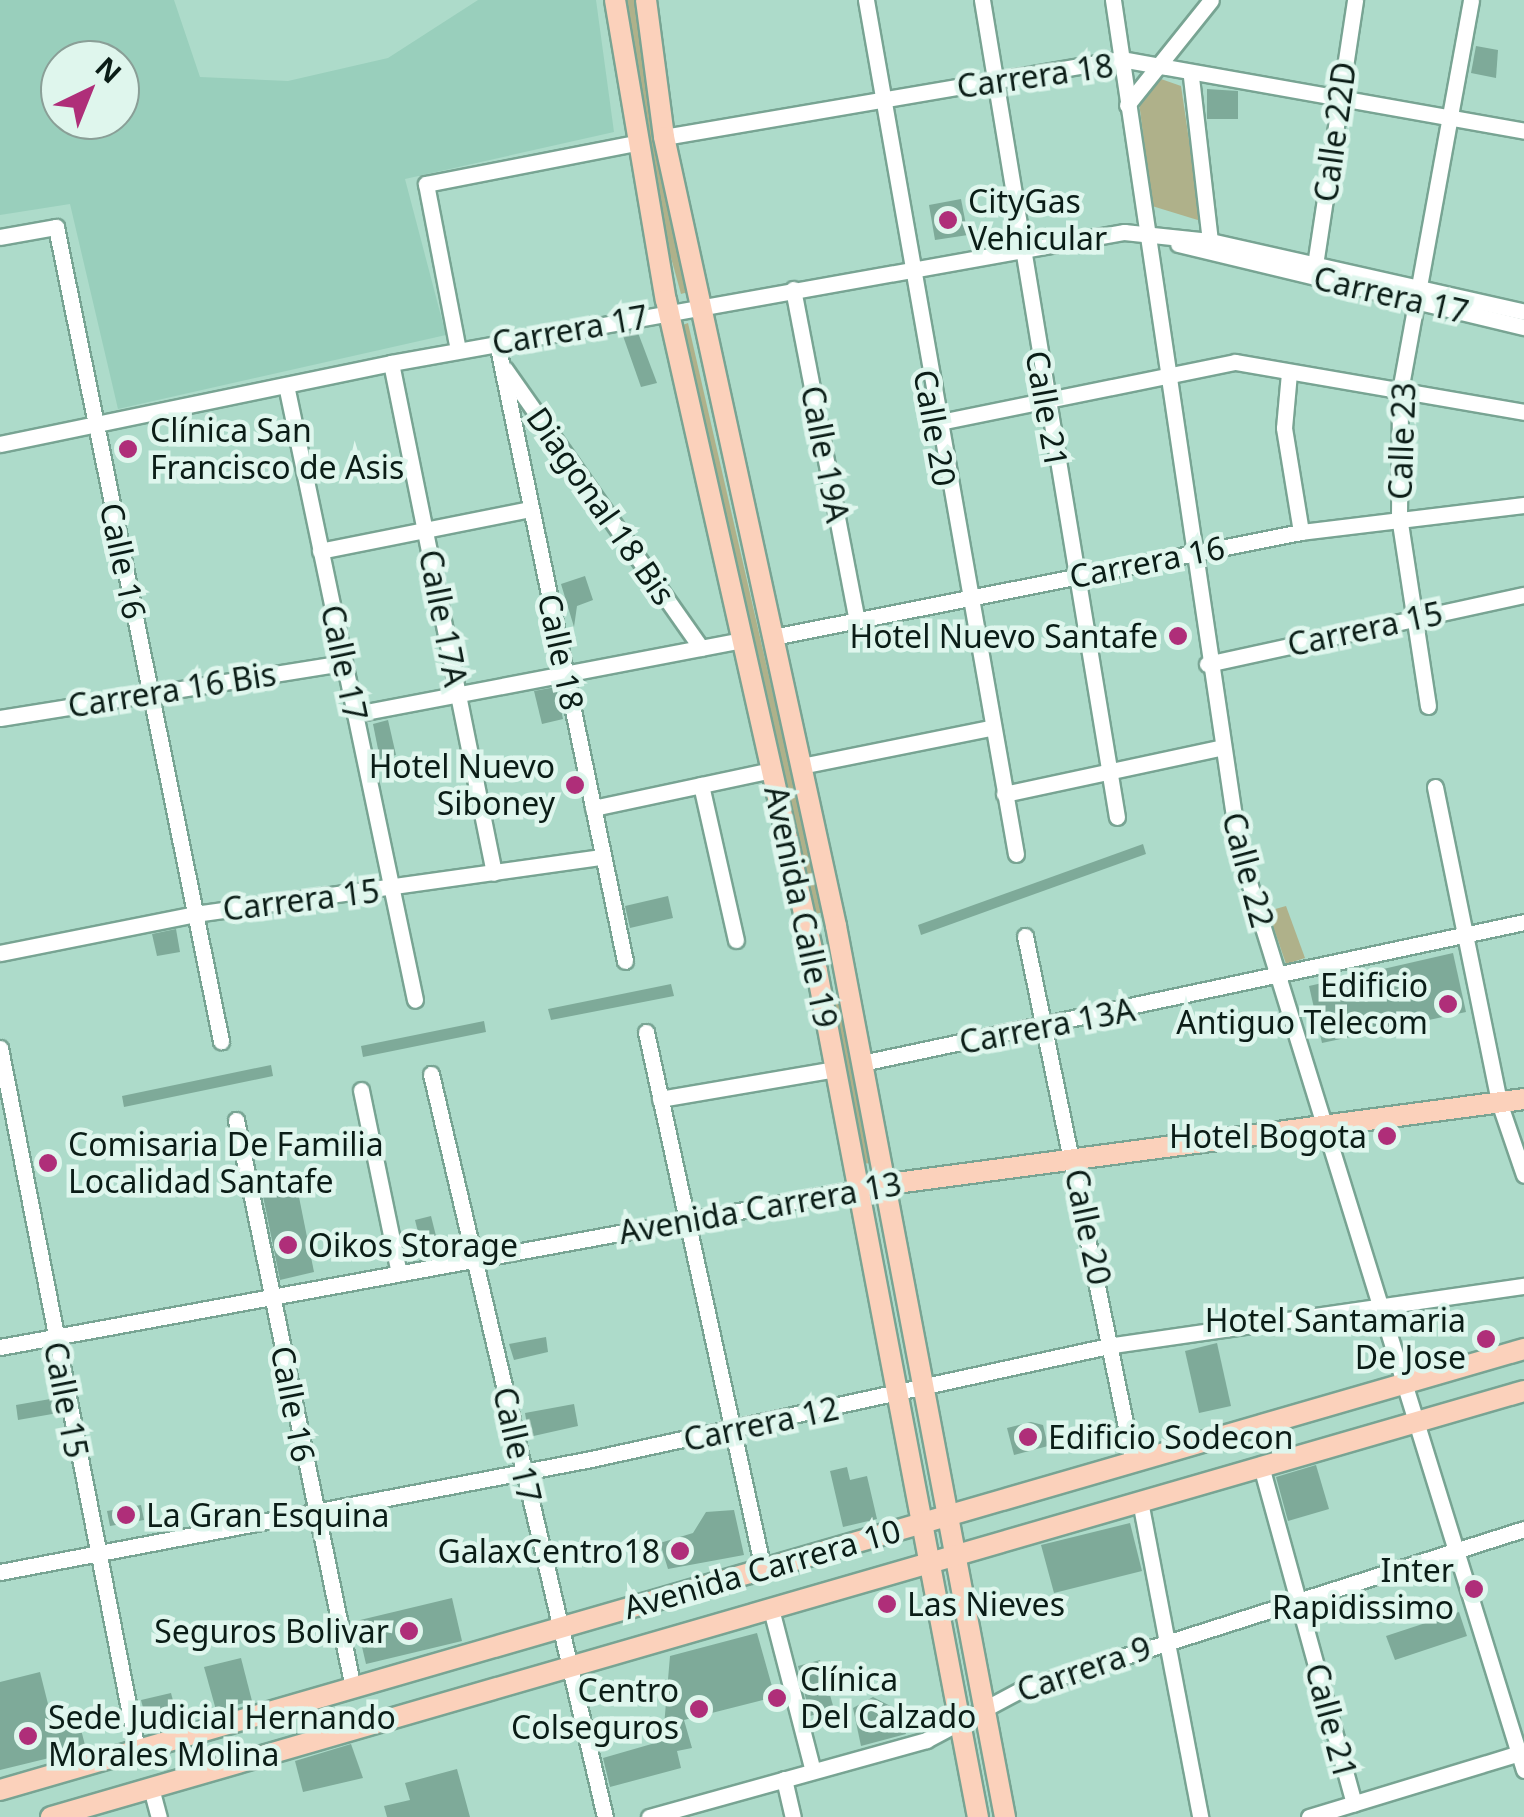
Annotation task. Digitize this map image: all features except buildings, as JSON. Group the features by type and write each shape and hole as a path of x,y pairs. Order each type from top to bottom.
{"main road":[{"name":"Avenida Calle 19","path":"615,0 635,143 668,312 835,1069 956,1724 978,1817"},
{"name":"Avenida Calle 19","path":"646,0 664,137 862,1062 980,1710 1004,1817"},
{"name":"Avenida Carrera 13","path":"858,1189 1072,1156 1524,1099"},
{"name":"Avenida Carrera 10","path":"0,1790 1524,1349"},
{"name":"Avenida Carrera 10","path":"51,1817 1524,1391"}],"street":[{"name":"Calle 20","path":"866,0 906,268 1016,854"},
{"name":"Calle 21","path":"982,0 1044,403 1116,816"},
{"name":"Calle 22","path":"1112,0 1218,748 1280,979 1524,1770"},
{"path":"1127,105 1160,70 1211,0"},
{"name":"Calle 22D","path":"1316,265 1356,0"},
{"name":"Calle 23","path":"1428,706 1399,516 1400,391 1471,0"},
{"name":"Carrera 18","path":"664,137 1121,60 1190,77 1339,98 1524,131"},
{"path":"1190,77 1210,240"},
{"path":"458,350 426,184 635,143"},
{"name":"Calle 16","path":"0,237 56,227 221,1042"},
{"name":"Carrera 17","path":"1144,232 1420,295 1524,312"},
{"name":"Carrera 17","path":"0,444 458,350 1022,248 1144,232 1210,240 1316,265 1524,326"},
{"name":"Calle 19A","path":"793,288 856,620"},
{"name":"Calle 18","path":"497,343 624,961"},
{"path":"935,423 1235,362 1524,412"},
{"name":"Calle 17A","path":"392,363 494,873"},
{"name":"Diagonal 18 Bis","path":"501,364 701,648"},
{"path":"1289,373 1288,476 1301,532"},
{"name":"Calle 17","path":"286,385 414,1000"},
{"name":"Carrera 16","path":"773,637 1301,532 1399,516 1524,505"},
{"path":"320,551 531,509"},
{"name":"Carrera 15","path":"1206,664 1524,595"},
{"path":"355,714 742,640"},
{"name":"Carrera 16 Bis","path":"0,718 344,663"},
{"path":"801,766 990,728"},
{"path":"1004,794 1218,748"},
{"path":"593,808 772,770"},
{"path":"701,785 736,940"},
{"path":"1435,787 1499,1102 1524,1175"},
{"name":"Carrera 15","path":"0,952 195,914 603,856"},
{"name":"Carrera 13A","path":"862,1062 1280,979 1524,922"},
{"name":"Calle 20","path":"1025,936 1114,1345 1134,1461"},
{"path":"646,1032 763,1569"},
{"name":"Calle 15","path":"0,1048 53,1338 138,1750"},
{"path":"660,1098 835,1069"},
{"name":"Calle 17","path":"431,1074 567,1668 605,1817"},
{"path":"361,1090 399,1273"},
{"name":"Calle 16","path":"236,1120 353,1688"},
{"name":"Avenida Carrera 13","path":"0,1347 858,1189"},
{"name":"Carrera 12","path":"0,1572 732,1430 1114,1345 1524,1286"},
{"name":"Calle 21","path":"1260,1466 1354,1803"},
{"path":"1140,1502 1200,1817"},
{"name":"Carrera 9","path":"648,1817 813,1771 956,1724 980,1710 1166,1640 1524,1529"},
{"path":"770,1609 813,1771"},
{"path":"1310,1817 1518,1752"},
{"path":"784,1779 794,1817"},
{"path":"152,1788 159,1817"}],"shaded area":[{"path":"0,0 174,0 200,77 288,81 388,58 478,0 596,0 614,132 405,179 446,335 118,409 70,204 0,215"},
{"path":"624,0 637,0 688,292 681,294 653,192"},
{"path":"1161,79 1181,86 1201,221 1152,206 1139,102"},
{"path":"688,323 823,912 816,914 680,326"},
{"path":"1286,906 1305,958 1286,964 1268,911"},
{"path":"840,997 871,1163 861,1164 830,998"}],"place":[{"name":"CityGas Vehicular","path":"948,220"},
{"name":"Clínica San Francisco de Asis","path":"128,449"},
{"name":"Hotel Nuevo Santafe","path":"1178,636"},
{"name":"Hotel Nuevo Siboney","path":"575,785"},
{"name":"Edificio Antiguo Telecom","path":"1448,1004"},
{"name":"Hotel Bogota","path":"1387,1136"},
{"name":"Comisaria De Familia Localidad Santafe","path":"48,1163"},
{"name":"Oikos Storage","path":"288,1245"},
{"name":"Hotel Santamaria De Jose","path":"1486,1339"},
{"name":"Edificio Sodecon","path":"1028,1437"},
{"name":"La Gran Esquina","path":"126,1515"},
{"name":"GalaxCentro18","path":"680,1551"},
{"name":"Inter Rapidissimo","path":"1474,1589"},
{"name":"Las Nieves","path":"887,1604"},
{"name":"Seguros Bolivar","path":"409,1631"},
{"name":"Clínica Del Calzado","path":"777,1698"},
{"name":"Centro Colseguros","path":"699,1709"},
{"name":"Sede Judicial Hernando Morales Molina","path":"28,1736"}]}
